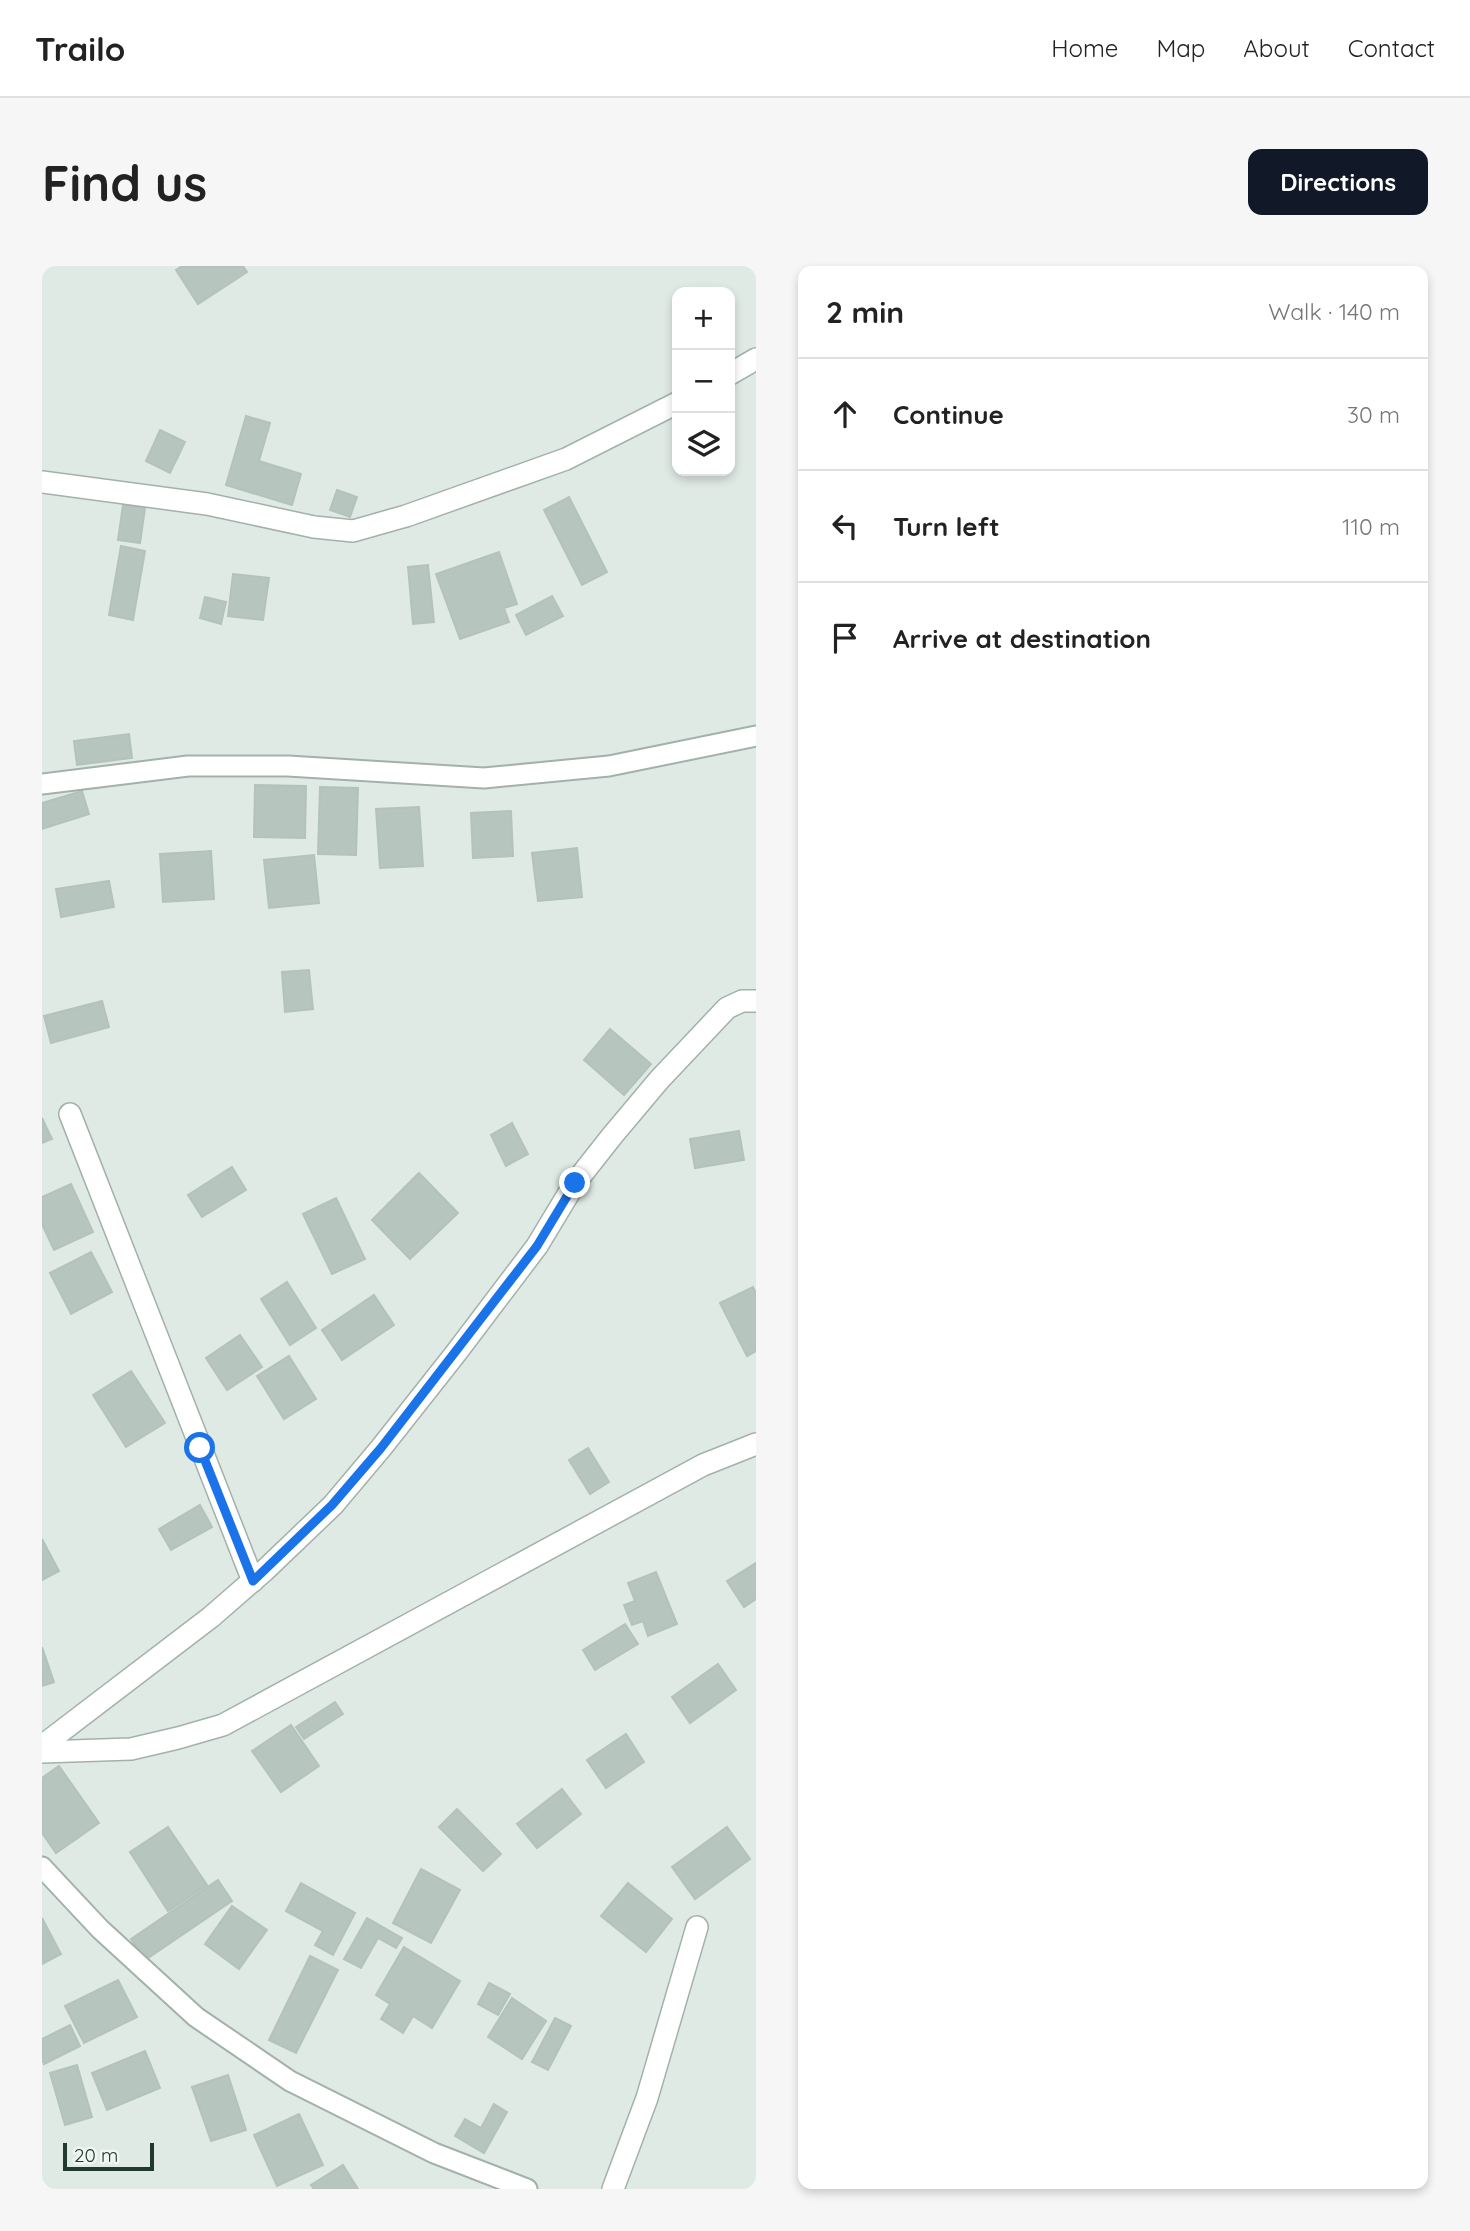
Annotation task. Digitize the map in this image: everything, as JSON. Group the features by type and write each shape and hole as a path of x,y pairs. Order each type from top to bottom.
{"street":[{"path":"735,371 756,359"},
{"path":"42,482 207,504 314,527 353,531 406,516 566,459 672,406"},
{"path":"42,1746 211,1617 253,1581 332,1505 381,1448 537,1246 575,1183 659,1080 727,1008 742,1001 756,1001"},
{"path":"70,1114 253,1581"},
{"path":"42,1752 131,1749 223,1725 703,1465 756,1444"},
{"path":"614,2189 647,2098 697,1927"}],"lane":[{"path":"42,784 188,766 288,766 484,778 609,765 756,736"},
{"path":"42,1867 100,1929 196,2017 290,2081 434,2153 527,2189"}],"building":[{"path":"182,266 243,266 247,272 198,304 176,270"},
{"path":"246,416 270,423 259,461 301,474 292,505 226,485"},
{"path":"160,430 185,442 170,473 146,461"},
{"path":"337,490 357,497 350,517 330,510"},
{"path":"569,497 607,572 582,585 544,510"},
{"path":"123,505 145,508 140,543 118,540"},
{"path":"121,546 145,551 133,620 109,615"},
{"path":"499,552 517,604 504,608 509,622 460,639 436,574"},
{"path":"428,565 434,622 413,624 408,567"},
{"path":"233,574 269,578 263,620 228,616"},
{"path":"552,596 563,616 526,635 516,615"},
{"path":"205,597 226,602 221,624 200,618"},
{"path":"129,734 132,758 77,765 74,741"},
{"path":"255,785 306,786 305,838 254,837"},
{"path":"320,787 358,788 356,855 318,854"},
{"path":"82,791 89,814 42,829 42,803"},
{"path":"419,807 423,866 380,868 376,809"},
{"path":"511,811 513,856 473,858 471,813"},
{"path":"577,848 582,897 538,901 532,853"},
{"path":"211,851 214,899 163,902 160,854"},
{"path":"314,855 319,903 269,908 264,860"},
{"path":"109,881 114,907 61,917 56,889"},
{"path":"309,970 313,1009 285,1012 282,972"},
{"path":"102,1001 109,1027 51,1043 44,1016"},
{"path":"610,1029 651,1064 624,1095 584,1060"},
{"path":"42,1118 52,1139 42,1143"},
{"path":"512,1123 528,1154 506,1166 491,1135"},
{"path":"739,1131 744,1160 695,1168 690,1139"},
{"path":"232,1167 246,1190 202,1217 188,1195"},
{"path":"419,1173 458,1213 410,1259 372,1220"},
{"path":"71,1184 93,1232 54,1250 42,1224 42,1197"},
{"path":"336,1198 365,1259 332,1274 303,1214"},
{"path":"91,1252 112,1292 71,1314 50,1273"},
{"path":"287,1282 316,1328 290,1345 261,1299"},
{"path":"753,1287 756,1293 756,1351 747,1356 720,1303"},
{"path":"374,1295 394,1325 342,1360 322,1330"},
{"path":"240,1335 262,1367 227,1390 206,1358"},
{"path":"289,1356 316,1399 284,1419 257,1376"},
{"path":"131,1371 165,1423 126,1447 93,1395"},
{"path":"588,1448 609,1482 590,1494 569,1460"},
{"path":"200,1505 212,1527 171,1550 159,1529"},
{"path":"42,1539 59,1571 42,1580"},
{"path":"756,1563 756,1599 744,1607 727,1581"},
{"path":"656,1572 677,1624 648,1636 643,1621 632,1625 624,1605 635,1601 628,1583"},
{"path":"625,1624 638,1644 595,1670 583,1650"},
{"path":"42,1647 54,1682 42,1686"},
{"path":"718,1664 736,1690 690,1723 672,1697"},
{"path":"335,1702 343,1714 304,1739 296,1727"},
{"path":"291,1725 319,1766 281,1792 252,1751"},
{"path":"626,1734 644,1762 606,1788 587,1760"},
{"path":"59,1766 99,1823 56,1853 42,1833 42,1778"},
{"path":"562,1789 581,1814 537,1848 517,1824"},
{"path":"457,1809 501,1854 483,1871 439,1827"},
{"path":"168,1827 207,1885 168,1911 130,1852"},
{"path":"727,1827 750,1859 695,1899 672,1867"},
{"path":"421,1869 460,1890 431,1943 393,1923"},
{"path":"218,1880 232,1901 145,1960 131,1939"},
{"path":"301,1883 355,1913 333,1955 315,1945 323,1931 286,1911"},
{"path":"628,1883 672,1919 646,1952 601,1916"},
{"path":"232,1906 267,1930 239,1969 205,1944"},
{"path":"42,1918 61,1954 42,1964"},
{"path":"367,1918 402,1938 396,1948 378,1938 361,1968 344,1959"},
{"path":"404,1947 460,1981 432,2028 413,2016 403,2033 381,2019 390,2004 376,1995"},
{"path":"310,1956 338,1970 296,2053 269,2040"},
{"path":"118,1980 137,2017 84,2043 65,2006"},
{"path":"489,1983 510,1994 498,2015 478,2004"},
{"path":"512,1998 546,2021 522,2059 488,2037"},
{"path":"555,2018 571,2026 548,2070 532,2062"},
{"path":"70,2025 80,2046 44,2064 42,2039"},
{"path":"145,2051 160,2088 107,2110 92,2073"},
{"path":"77,2065 92,2117 65,2125 50,2073"},
{"path":"228,2075 246,2130 211,2141 192,2087"},
{"path":"494,2104 507,2112 484,2153 455,2136 465,2119 481,2128"},
{"path":"299,2114 323,2165 277,2186 254,2135"},
{"path":"343,2165 358,2189 314,2189 311,2185"}],"route":[{"path":"200,1448 253,1581 332,1505 381,1448 537,1246 575,1183"}]}
